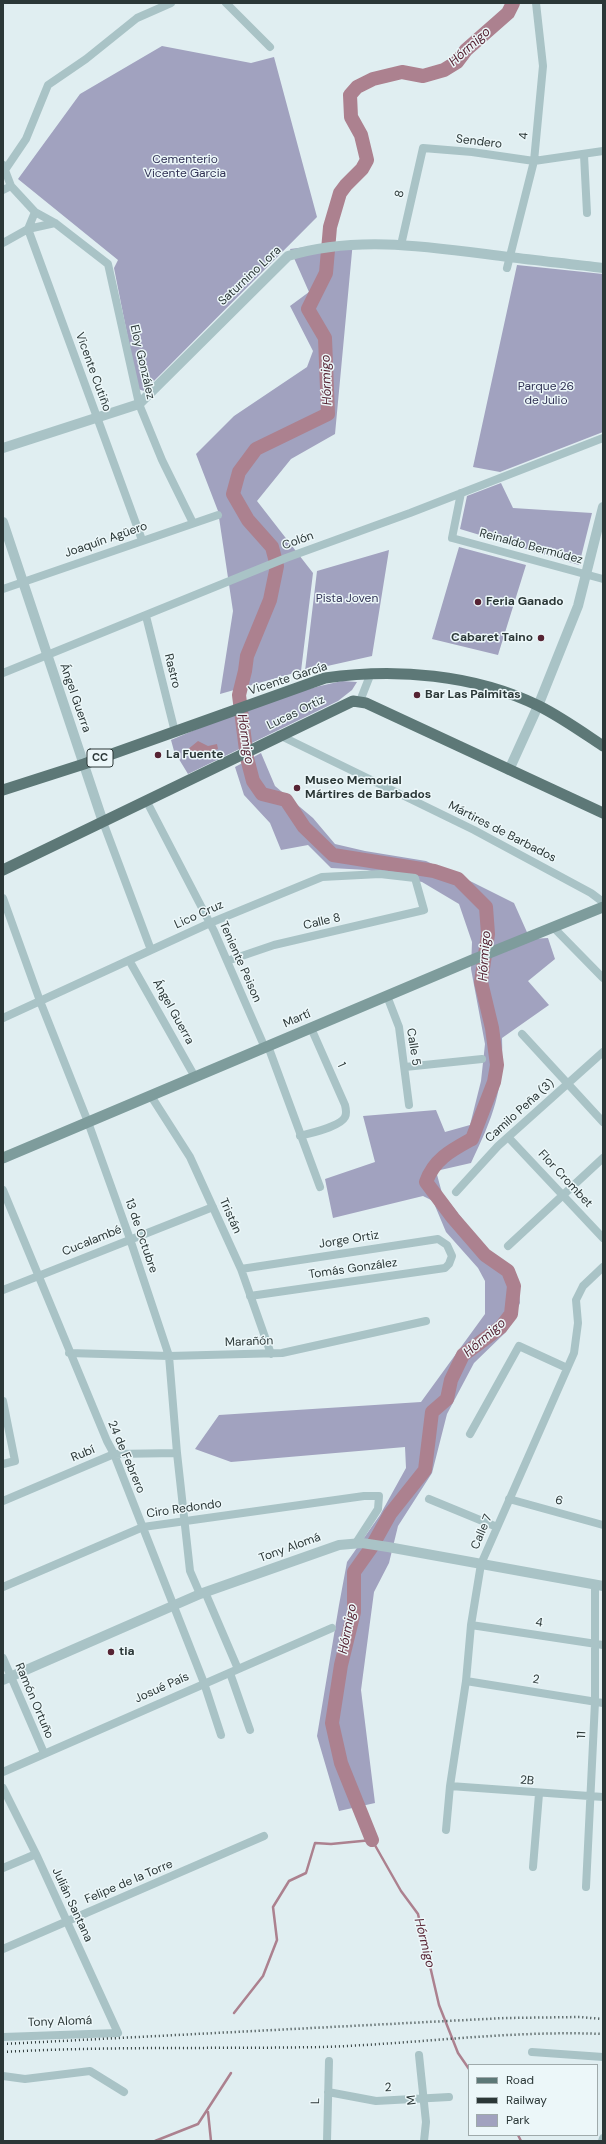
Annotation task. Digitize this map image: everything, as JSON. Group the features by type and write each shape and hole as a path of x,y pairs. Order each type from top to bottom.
{"main road":[{"name":"Vicente García","path":"3,790 84,764 325,678 371,673 422,675 459,680 501,692 538,706 576,727 603,746"},
{"name":"Lucas Ortiz","path":"3,870 147,802 347,703 360,701"},
{"path":"360,701 603,813"},
{"name":"Martí","path":"3,1158 472,960 603,907"}],"street":[{"path":"55,223 34,212 11,186 4,167 26,139 48,85 86,59 137,18 171,3"},
{"path":"226,3 270,47"},
{"name":"4","path":"508,268 534,161 543,66 536,3"},
{"name":"Sendero","path":"423,148 472,152 534,161 584,155 603,151"},
{"name":"8","path":"401,245 423,148"},
{"path":"584,155 587,213"},
{"path":"3,190 11,186"},
{"path":"28,229 34,212"},
{"path":"3,243 28,229 55,223"},
{"name":"Eloy González","path":"55,223 108,264 139,404 162,460 193,523"},
{"name":"Vicente Cutiño","path":"28,229 142,540"},
{"name":"Saturnino Lora","path":"3,448 139,404 288,256 312,248 335,245 401,245 603,268"},
{"name":"Colón","path":"3,673 146,616 260,568 603,438"},
{"name":"Reinaldo Bermúdez","path":"461,493 452,538 603,579"},
{"path":"509,770 538,706 578,606 602,518 603,507"},
{"name":"Joaquín Agüero","path":"5,588 218,515"},
{"name":"Ángel Guerra","path":"3,522 103,822 150,950"},
{"name":"Rastro","path":"146,616 175,732"},
{"path":"360,701 371,673"},
{"name":"Mártires de Barbados","path":"280,736 474,830 591,893 603,902"},
{"name":"Teniente Peison","path":"147,802 210,923 266,1047 320,1187"},
{"name":"Lico Cruz","path":"3,1018 210,923 322,876 380,874 415,878 424,910"},
{"name":"13 de Octubre","path":"3,898 40,1001 88,1122 130,1239 169,1356 177,1453 190,1571 203,1593 238,1670"},
{"name":"Calle 8","path":"227,961 274,945 424,910"},
{"path":"553,927 603,978"},
{"name":"Ángel Guerra","path":"129,960 195,1077"},
{"name":"Calle 5","path":"387,996 398,1027 405,1067 409,1105"},
{"name":"1","path":"300,1136 338,1123 344,1119 346,1114 345,1105 311,1028"},
{"path":"522,1034 603,1122"},
{"name":"Camilo Peña (3)","path":"456,1192 508,1137 603,1052"},
{"path":"405,1067 482,1058"},
{"name":"Tristán","path":"151,1096 190,1157 241,1269 271,1354"},
{"name":"Flor Crombet","path":"508,1137 564,1194 603,1238"},
{"path":"508,1246 603,1158"},
{"name":"24 de Febrero","path":"3,1190 69,1354 107,1442 114,1454 204,1683 221,1735"},
{"name":"Cucalambé","path":"3,1290 213,1207"},
{"name":"Jorge Ortiz","path":"241,1269 438,1239 447,1245 452,1256"},
{"name":"Tomás González","path":"250,1296 445,1268 449,1264 452,1256"},
{"name":"Calle 7","path":"446,1830 450,1786 466,1680 471,1625 481,1564 574,1353 578,1323 576,1300 583,1286 603,1267"},
{"name":"Marañón","path":"69,1354 169,1356 271,1354 426,1321"},
{"path":"470,1434 519,1346 567,1368"},
{"path":"3,1401 15,1460 3,1464"},
{"name":"Rubí","path":"3,1501 114,1454 177,1453"},
{"name":"Ciro Redondo","path":"3,1587 143,1527 364,1496 379,1496 378,1509 359,1543"},
{"path":"429,1499 497,1527"},
{"name":"6","path":"509,1499 603,1525"},
{"name":"Tony Alomá","path":"7,1679 173,1605 338,1545 359,1543 388,1547 599,1585"},
{"name":"11","path":"586,1887 591,1797 599,1703 599,1585"},
{"name":"4","path":"471,1625 599,1644"},
{"name":"Josué País","path":"3,1772 332,1628"},
{"name":"Ramón Ortuño","path":"3,1658 7,1679 44,1753"},
{"path":"230,1673 250,1730"},
{"name":"2","path":"466,1680 599,1703"},
{"name":"2B","path":"450,1786 539,1794 603,1797"},
{"name":"Julián Santana","path":"3,1788 36,1854 118,2033"},
{"path":"533,1867 539,1794"},
{"name":"Felipe de la Torre","path":"3,1949 264,1836"},
{"path":"3,1868 36,1854"},
{"name":"Tony Alomá","path":"3,2037 118,2033"},
{"path":"532,2052 603,2057"},
{"name":"M","path":"419,2055 426,2122 424,2141"},
{"name":"L","path":"327,2141 329,2061"},
{"path":"3,2076 25,2079 90,2072 124,2092"},
{"name":"2","path":"328,2092 376,2101 449,2097"}],"green space":[{"name":"Cementerio Vicente Garcia","path":"162,46 251,63 274,57 317,217 144,391 138,389 114,268 118,260 18,179 80,94"},
{"path":"353,241 335,434 291,459 257,501 313,573 301,671 220,694 233,611 218,511 196,454 234,416 307,367 313,351 290,306 309,292 290,249"},
{"name":"Parque 26 de Julio","path":"517,265 603,274 603,432 500,472 473,467"},
{"path":"501,483 513,508 592,513 579,565 460,529 467,496"},
{"name":"Feria Ganado","path":"459,547 526,565 498,655 432,639"},
{"name":"Pista Joven","path":"389,550 372,656 305,671 317,571"},
{"path":"342,681 357,682 352,690 338,701 188,774 174,751 171,740 192,731 276,699"},
{"path":"261,753 275,786 313,818 335,844 365,851 426,861 514,903 530,939 548,938 555,959 528,981 549,1005 502,1038 501,1073 496,1103 471,1163 436,1171 442,1193 483,1245 518,1278 520,1303 506,1332 474,1363 447,1414 432,1473 398,1526 389,1563 374,1592 361,1690 375,1803 339,1811 317,1736 339,1605 347,1562 380,1515 406,1468 405,1447 231,1462 195,1449 219,1415 421,1402 485,1314 485,1281 478,1268 446,1232 433,1201 423,1196 333,1218 325,1179 375,1162 363,1116 436,1110 445,1132 470,1125 481,1081 485,1044 471,969 472,942 459,904 422,882 367,870 331,868 308,845 281,850 270,823 244,795 235,767"}],"shaded area":[{"path":"198,741 208,746 217,744 218,749 209,752 208,756 190,756 187,750"}],"waterway":[{"name":"Hórmigo","path":"372,1840 341,1763 332,1723 341,1665 354,1612 354,1572 371,1548 390,1514 425,1470 432,1412 447,1399 451,1380 463,1355 501,1327 511,1314 514,1286 508,1271 485,1255 453,1218 426,1182 429,1174 444,1156 472,1139 494,1082 497,1065 492,1028 481,982 488,934 486,907 458,879 434,871 333,855 304,827 286,800 262,794 253,781 247,758 239,695 247,656 270,600 277,566 272,547 248,520 233,494 239,472 256,449 328,414 325,338 308,309 326,273 330,227 340,193 362,169 367,160 361,135 351,117 350,95 357,87 373,79 402,72 423,76 444,70 457,62 466,50 508,13 513,3"},
{"name":"Hórmigo","path":"234,2013 263,1976 277,1940 273,1907 289,1881 306,1873 315,1843 331,1844 372,1840 401,1891 418,1914 439,2005 458,2053 468,2068"},
{"path":"155,2141 198,2124 231,2073"},
{"path":"208,2112 211,2141"},
{"name":"Hórmigo","path":"518,2136 521,2141"}],"railway":[{"path":"3,2044 505,2018 580,2017 603,2019"},
{"path":"3,2052 123,2048 323,2047 533,2034 603,2034"}],"place":[{"name":"Feria Ganado","path":"478,602"},
{"name":"Cabaret Taino","path":"541,638"},
{"name":"Bar Las Palmitas","path":"417,695"},
{"name":"La Fuente","path":"158,755"},
{"name":"Museo Memorial Mártires de Barbados","path":"297,788"},
{"name":"tia","path":"111,1652"}]}
